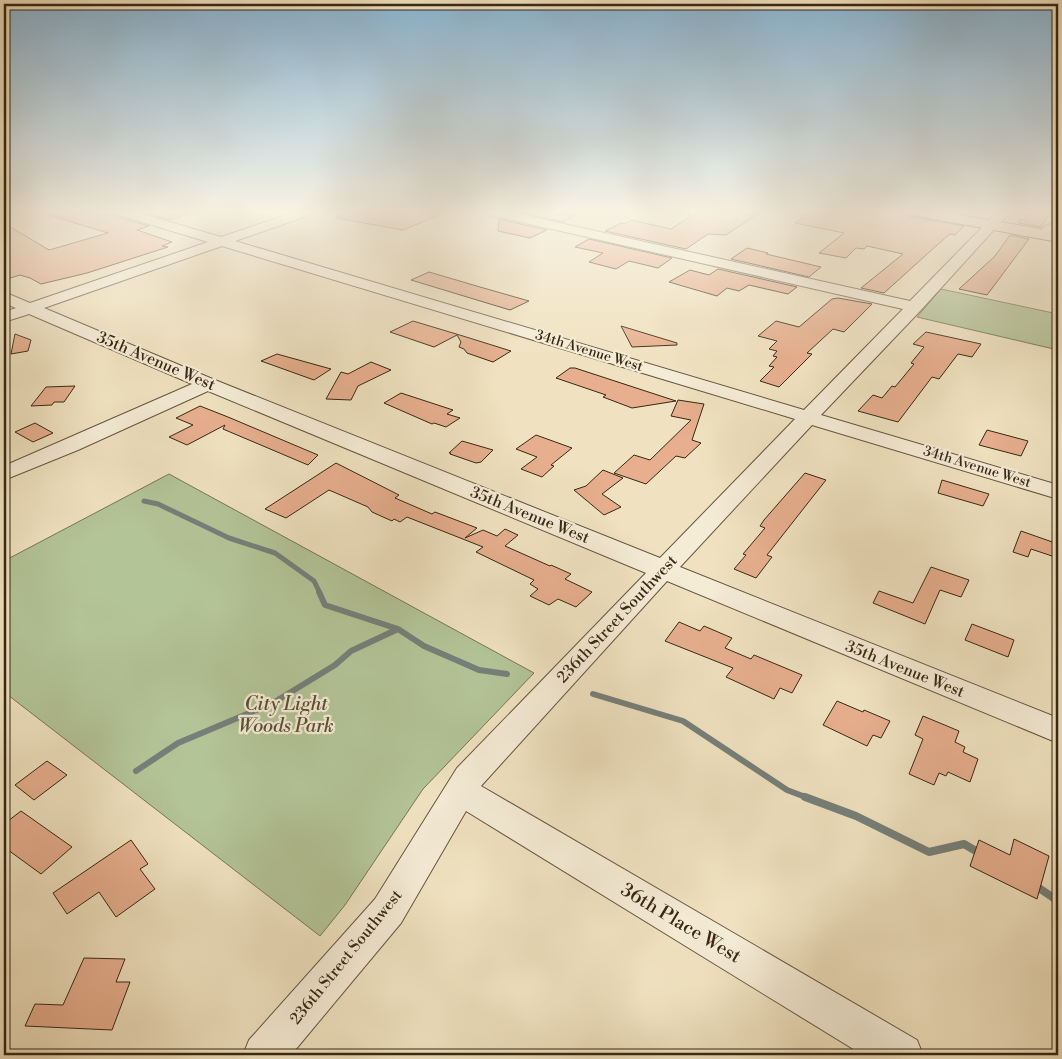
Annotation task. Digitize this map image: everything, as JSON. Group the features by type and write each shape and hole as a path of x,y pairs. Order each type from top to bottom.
{"street":[{"path":"4,317 167,260"},
{"name":"34th Avenue West","path":"286,260 1058,492"},
{"path":"709,260 915,307"},
{"name":"236th Street Southwest","path":"264,1055 388,911 469,777 663,570 959,260"},
{"name":"35th Avenue West","path":"4,297 208,384 1058,731"},
{"path":"4,474 208,384"},
{"name":"36th Place West","path":"460,790 902,1055"}],"green space":[{"path":"941,289 1058,314 1058,350 917,317"},
{"name":"City Light Woods Park","path":"169,474 534,673 423,789 345,905 320,936 4,692 4,561"}],"building":[{"path":"4,260 126,260 87,273 41,284 20,275 4,280"},
{"path":"591,260 669,260 658,268 629,261 616,269 589,262"},
{"path":"737,260 793,260 821,267 809,277"},
{"path":"895,260 920,260 884,293 861,288"},
{"path":"990,260 1013,260 987,295 959,289"},
{"path":"718,269 797,287 788,294 749,285 739,291 727,288 717,296 669,282 690,270 709,275"},
{"path":"429,272 529,301 510,310 411,280"},
{"path":"838,298 872,304 844,332 833,329 807,353 812,354 779,387 760,381 774,367 769,366 777,357 773,356 777,351 769,349 777,341 758,336 776,321 799,327 832,299"},
{"path":"413,321 511,351 493,362 467,353 459,347 461,342 457,335 434,347 390,332"},
{"path":"621,326 677,343 677,345 632,347"},
{"path":"926,332 981,344 972,357 958,354 939,379 932,377 898,422 858,411 873,395 882,398 892,386 895,387 914,364 911,363 924,347 913,344"},
{"path":"15,334 31,340 28,351 11,354"},
{"path":"277,354 331,369 314,380 261,361"},
{"path":"371,362 391,370 358,386 351,400 326,399 341,372 348,374"},
{"path":"570,368 676,401 632,408 603,397 606,395 556,378"},
{"path":"75,386 64,402 54,402 52,405 31,406 46,387"},
{"path":"401,393 453,410 447,414 460,418 446,427 432,424 384,403"},
{"path":"678,400 704,404 692,440 701,443 685,458 676,456 646,484 614,473 634,455 650,460 691,420 671,416"},
{"path":"200,406 318,455 308,465 223,429 225,425 187,445 169,437 193,425 176,418"},
{"path":"35,423 53,433 33,442 15,432"},
{"path":"987,430 1028,441 1021,456 979,445"},
{"path":"536,435 572,448 551,465 554,466 542,477 521,469 537,457 516,449"},
{"path":"462,441 493,450 481,462 476,463 449,453"},
{"path":"336,463 399,495 395,498 432,514 435,512 477,528 465,538 483,530 497,536 505,529 518,535 505,546 571,574 565,579 592,592 576,607 558,599 549,605 530,596 538,589 530,584 534,580 476,552 483,547 407,517 400,522 394,519 392,521 372,512 368,507 329,490 286,518 265,509"},
{"path":"603,470 623,478 602,494 621,507 604,515 574,490 586,486"},
{"path":"805,473 826,480 767,555 772,557 756,578 734,569 746,555 743,554 765,528 760,526 764,520"},
{"path":"942,480 989,494 983,506 938,493"},
{"path":"1021,531 1058,544 1058,558 1031,549 1028,557 1013,552"},
{"path":"931,567 969,580 961,597 940,590 925,624 873,603 879,591 913,603"},
{"path":"679,622 700,631 704,626 732,638 725,648 751,659 754,655 802,675 792,693 780,688 774,699 726,677 733,668 665,641"},
{"path":"972,624 1014,640 1008,657 965,640"},
{"path":"837,701 890,721 881,738 873,735 867,746 823,725"},
{"path":"923,716 959,731 955,742 965,747 963,752 978,759 970,782 948,772 946,776 939,773 934,785 909,774 923,739 915,735"},
{"path":"47,761 67,775 34,800 15,785"},
{"path":"21,811 72,847 41,874 4,847 4,824"},
{"path":"1014,839 1049,856 1037,899 970,866 979,840 1010,855"},
{"path":"131,840 148,864 140,869 155,889 116,917 99,892 67,914 53,893"},
{"path":"84,958 125,959 116,982 130,982 112,1030 25,1026 35,1004 63,1005"}],"waterway":[{"path":"144,501 158,504 229,538 275,553 314,581 320,593"},
{"path":"319,592 325,605 398,629"},
{"path":"136,771 178,743 273,703 335,665 351,651 398,629"},
{"path":"398,629 424,646 479,670 507,674"},
{"path":"593,694 683,721 787,790 808,798"},
{"path":"805,797 856,816 929,852 964,844 981,854"},
{"path":"1036,886 1058,901"}]}
